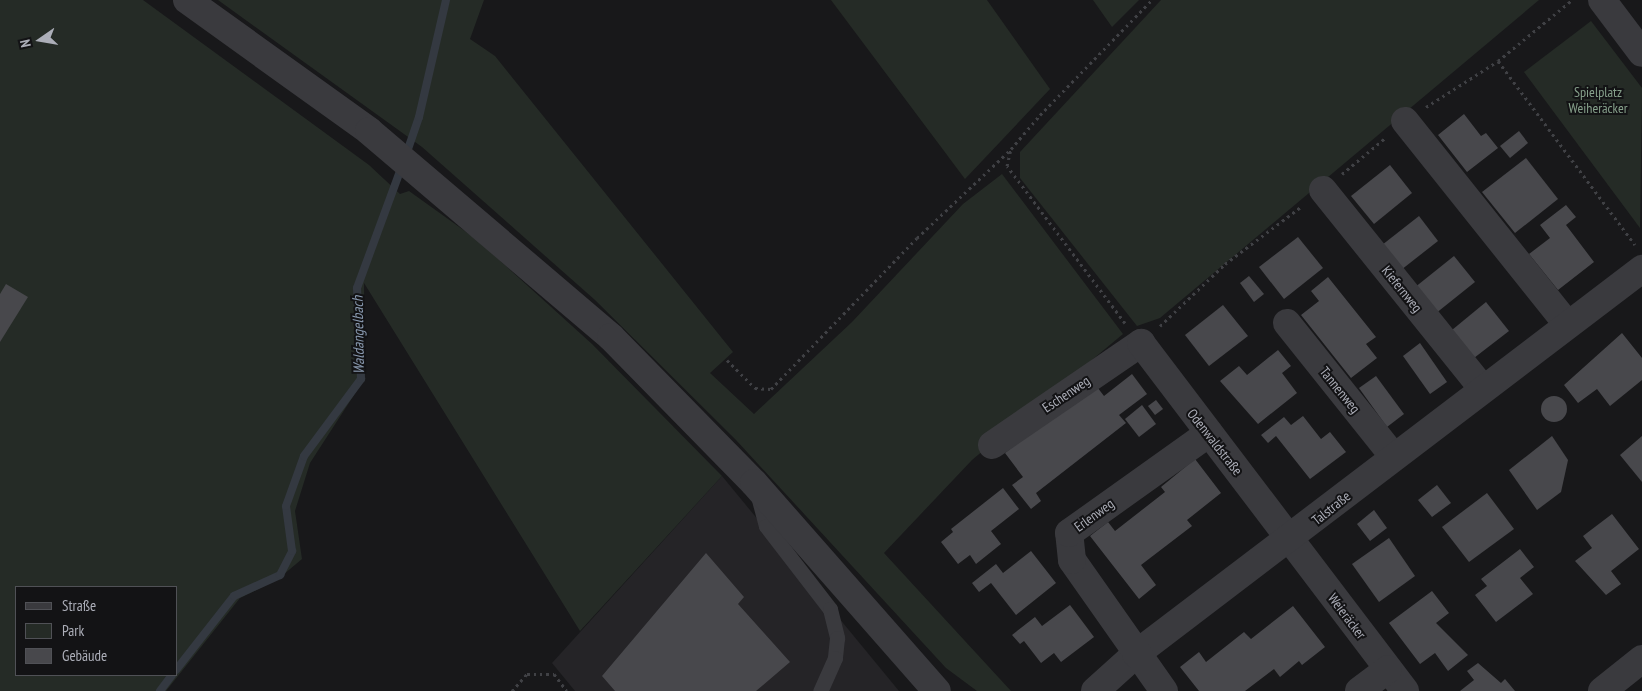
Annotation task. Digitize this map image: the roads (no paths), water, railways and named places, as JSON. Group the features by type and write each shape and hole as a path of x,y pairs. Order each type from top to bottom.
{"street":[{"path":"187,0 343,112 450,197 611,337 754,483 937,691"},
{"path":"1602,0 1642,53"},
{"path":"1405,121 1566,323"},
{"name":"Kiefernweg","path":"1322,190 1482,388"},
{"name":"Talstraße","path":"1094,691 1136,654 1290,541 1394,456 1566,323 1642,269"},
{"name":"Tannenweg","path":"1287,323 1394,456"},
{"name":"Odenwaldstraße","path":"1140,343 1290,541"},
{"name":"Eschenweg","path":"992,445 1140,343"},
{"name":"Erlenweg","path":"1136,654 1072,560 1069,533 1210,433"},
{"name":"Weieräcker","path":"1290,541 1405,691"},
{"path":"1136,654 1164,691"},
{"path":"1602,691 1642,659"},
{"path":"1359,691 1388,669"}],"lane":[{"path":"754,483 766,526 830,609 837,638 835,658 820,691"}],"waterway":[{"name":"Waldangelbach","path":"406,155 419,117 446,0"},
{"name":"Waldangelbach","path":"178,667 234,596 280,575 292,551 286,506 304,456 361,379 357,288 402,166"},
{"name":"Waldangelbach","path":"160,691 171,676"}],"park label":[{"name":"Spielplatz Weiheräcker","path":"1598,100"}]}
